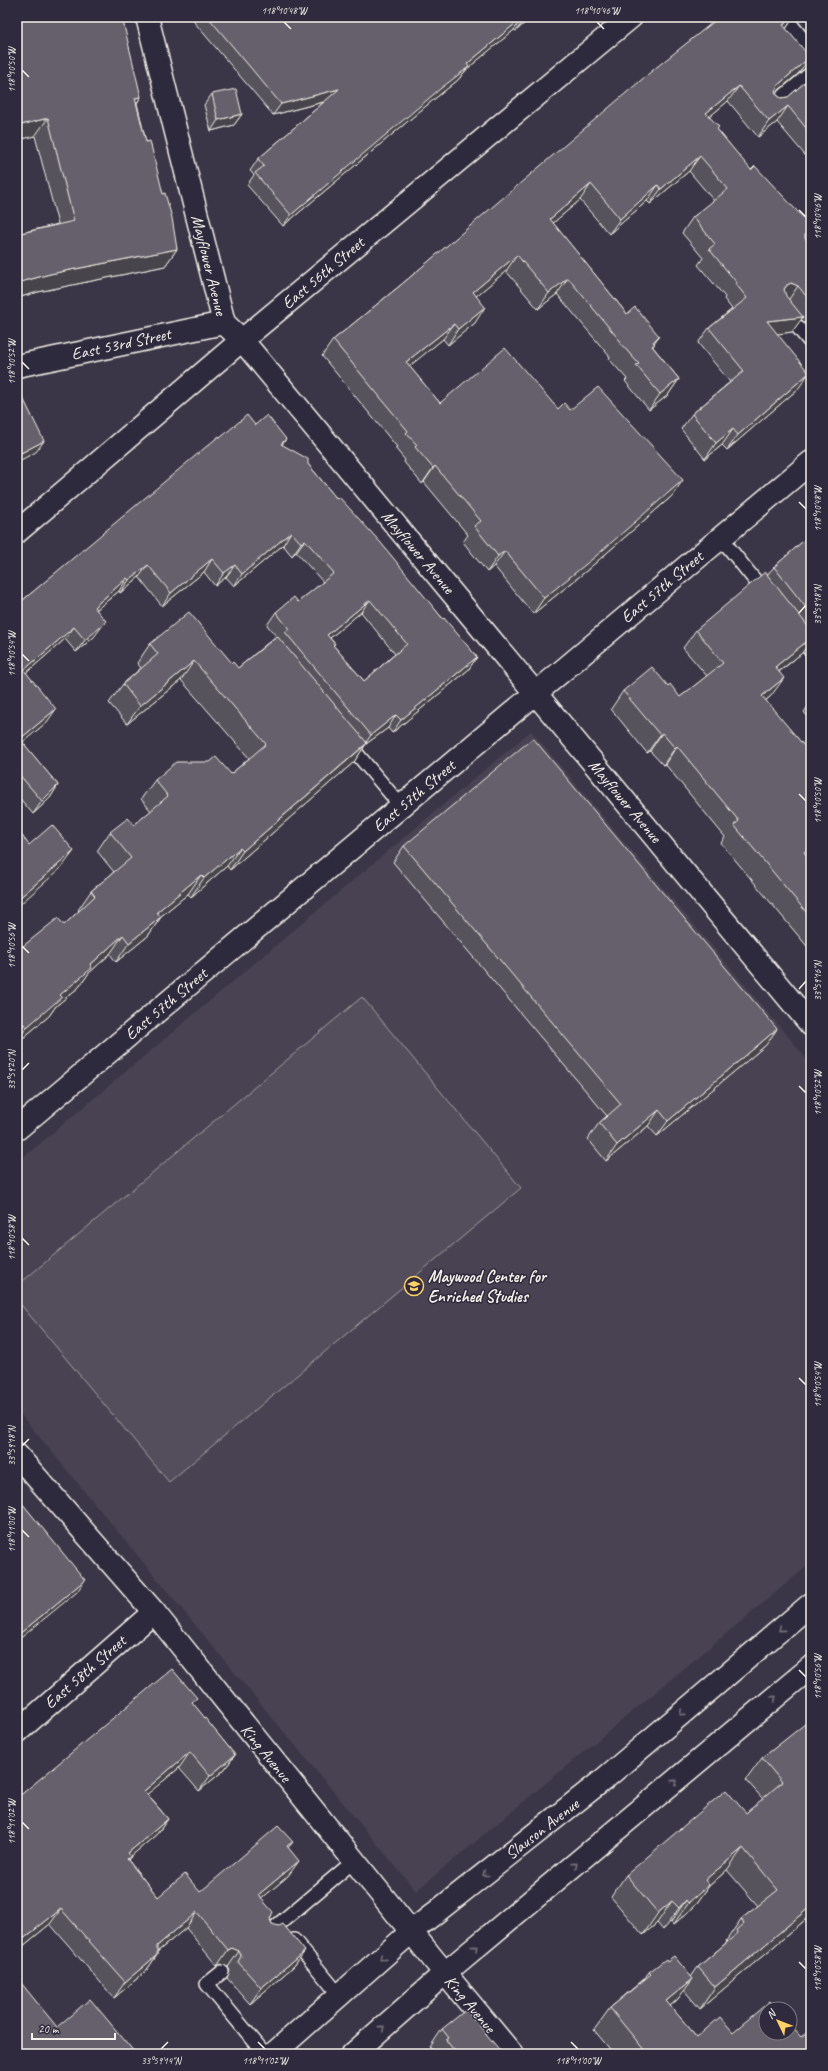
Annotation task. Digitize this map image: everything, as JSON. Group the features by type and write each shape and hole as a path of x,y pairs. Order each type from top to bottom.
{"street":[{"name":"Mayflower Avenue","path":"147,17 224,323 242,340 811,1025"},
{"name":"East 56th Street","path":"17,532 242,340 631,17"},
{"name":"East 53rd Street","path":"17,366 224,323"},
{"name":"East 57th Street","path":"17,1129 811,462"},
{"name":"King Avenue","path":"17,1455 154,1612 411,1932 512,2054"},
{"name":"Slauson Avenue","path":"273,2054 411,1932 603,1780 811,1604"},
{"name":"East 58th Street","path":"17,1732 154,1612"},
{"path":"353,2054 445,1973 811,1667"}],"lane":[{"path":"785,17 811,49"},
{"path":"772,106 811,73"},
{"path":"781,307 811,342"},
{"path":"721,538 773,604"},
{"path":"787,622 811,651"},
{"path":"339,732 401,806"},
{"path":"267,1934 354,1861"},
{"path":"280,1923 340,1996"},
{"path":"222,1972 207,1984 265,2054"}],"shaded area":[{"name":"Maywood Center for Enriched Studies","path":"531,731 811,1064 811,1563 416,1891 17,1410 17,1163"},
{"path":"362,997 521,1188 169,1482 17,1300 17,1286"}],"building":[{"path":"17,17 122,17 141,97 135,98 146,142 150,141 163,194 165,193 172,218 177,249 50,274 17,283 17,234 74,221 48,118 17,126"},
{"path":"208,17 527,17 524,20 522,18 467,64 469,67 440,89 291,215 255,173 264,166 258,159 339,89 281,104"},
{"path":"716,17 793,17 783,25 810,57 778,85 775,91 781,98 788,97 811,77 811,134 788,106 769,121 739,86 706,113 719,127 717,129 751,170 755,166 811,226 811,230 805,235 805,238 811,245 811,302 798,286 791,283 784,289 786,296 803,317 767,321 809,373 738,435 733,429 716,443 692,414 744,371 709,328 747,298 735,283 737,283 709,249 715,244 693,217 728,189 700,156 661,189 658,185 620,219 591,184 550,219 627,314 635,307 659,336 653,342 655,344 652,346 679,379 660,394 636,365 639,364 620,343 621,342 568,278 549,293 517,255 473,292 485,307 458,329 454,324 406,362 440,403 505,348 558,409 564,403 570,410 598,387 683,480 596,556 544,598 505,551 498,556 474,526 481,521 435,466 433,468 415,447 417,445 406,433 408,431 333,340 402,284 653,70 717,19"},
{"path":"236,89 242,114 218,120 212,94"},
{"path":"21,394 44,441 17,455 17,396"},
{"path":"247,415 255,425 267,415 286,439 281,444 308,459 308,464 337,499 339,497 381,543 443,619 444,618 477,657 401,720 396,715 371,735 285,632 289,629 276,612 294,597 298,602 334,573 305,540 301,543 291,532 242,574 235,565 224,573 212,559 171,593 148,565 129,580 127,578 94,607 106,621 103,625 85,640 74,627 24,670 56,709 20,739 58,785 42,801 17,772 17,605 219,436 220,438","holes":["370,600 407,644 364,681 333,645 335,644 327,635"]},
{"path":"811,534 811,614 774,567"},
{"path":"765,572 811,630 811,638 775,667 784,678 762,696 811,754 811,846 804,852 811,861 811,918 734,825 739,821 677,746 675,748 662,733 660,735 623,691 652,667 668,686 670,684 680,697 723,663 696,630"},
{"path":"189,612 232,663 233,662 238,668 277,636 367,743 243,851 240,848 204,878 201,875 157,912 161,917 129,943 123,935 90,965 92,968 60,995 62,997 27,1027 24,1024 17,1030 17,951 58,918 64,925 95,896 91,891 131,858 110,832 128,818 134,825 168,796 155,780 176,762 210,762 216,757 231,774 266,744 194,661 140,706 123,684 158,654 150,644"},
{"path":"533,738 777,1029 668,1121 659,1110 617,1145 599,1123 621,1104 404,846"},
{"path":"52,825 74,851 17,900 17,829 29,845"},
{"path":"17,1497 85,1580 17,1636"},
{"path":"172,1669 197,1698 192,1702 235,1755 210,1776 190,1752 144,1791 168,1819 128,1853 131,1856 127,1859 158,1897 185,1874 200,1892 278,1826 293,1842 287,1846 299,1861 258,1895 273,1912 270,1919 272,1924 279,1926 283,1924 305,1951 261,1988 238,1962 241,1956 239,1951 232,1948 228,1950 197,1912 157,1946 157,1955 125,1982 61,1909 17,1944 17,1798"},
{"path":"810,1720 811,1906 715,1987 698,1967 738,1933 736,1930 744,1923 741,1919 778,1890 743,1848 705,1880 709,1885 688,1903 686,1900 679,1908 672,1901 658,1913 626,1875 726,1790 746,1813 782,1782 762,1758"},
{"path":"674,1956 693,1979 666,2001 697,2037 720,2017 733,2032 758,2011 758,2041 798,2041 798,2034 801,2037 811,2029 811,2054 642,2054 645,2051 610,2008 651,1974 649,1972 666,1959 667,1961"},
{"path":"17,1964 20,1968 17,1971"},
{"path":"17,1978 57,2027 90,1999 136,2054 17,2054"},
{"path":"466,2010 503,2054 457,2054 446,2040 449,2038 442,2029"}],"place":[{"name":"Maywood Center for Enriched Studies","path":"414,1286"}]}
